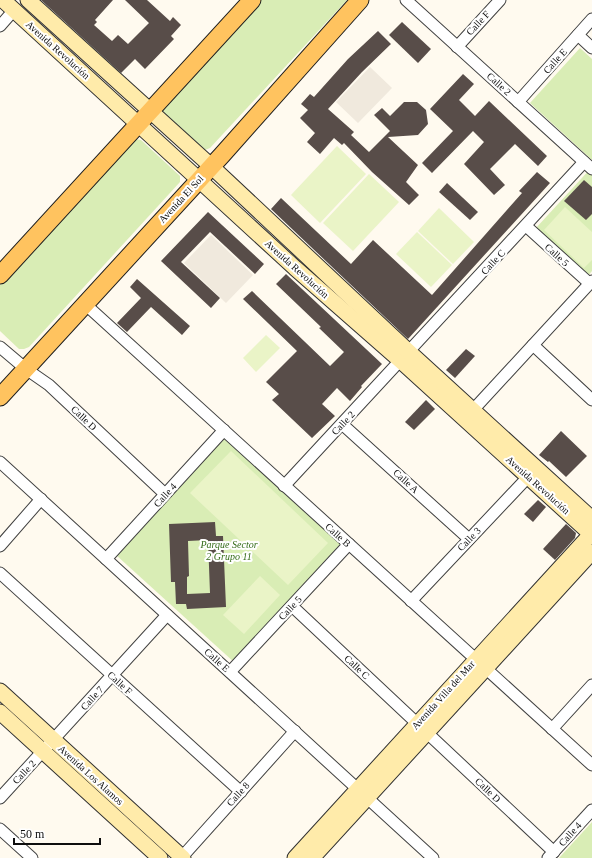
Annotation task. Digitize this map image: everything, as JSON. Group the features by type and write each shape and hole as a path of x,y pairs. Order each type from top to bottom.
{"main road":[{"path":"0,275 252,0"},
{"name":"Avenida El Sol","path":"0,397 200,179 360,0"},
{"name":"Avenida Revolución","path":"31,1 144,117 200,179 295,268 473,410 592,519"},
{"name":"Avenida Revolución","path":"9,5 144,117 211,166 528,477 592,534"},
{"name":"Avenida Villa del Mar","path":"312,858 363,794 480,664 592,534"},
{"name":"Avenida Villa del Mar","path":"480,664 592,552"},
{"name":"Avenida Los Alamos","path":"0,691 48,745 160,858"},
{"name":"Avenida Los Alamos","path":"0,712 48,745 182,858"},
{"name":"Avenida Villa del Mar","path":"295,858 363,794"}],"street":[{"name":"Calle 2","path":"406,0 588,166"},
{"name":"Calle F","path":"457,46 500,0"},
{"path":"0,26 9,5"},
{"name":"Calle E","path":"518,102 592,19"},
{"path":"578,35 592,48"},
{"name":"Calle C","path":"405,357 526,226 588,166"},
{"name":"Calle 5","path":"526,226 591,282"},
{"path":"473,410 591,282"},
{"name":"Calle B","path":"85,304 592,765"},
{"path":"533,345 592,400"},
{"name":"Calle D","path":"0,347 49,385 165,494"},
{"name":"Calle 2","path":"284,486 405,357"},
{"name":"Calle A","path":"342,424 469,539"},
{"name":"Calle 4","path":"106,559 224,430"},
{"name":"Calle E","path":"0,462 433,858"},
{"name":"Calle 3","path":"411,600 528,477"},
{"path":"0,546 41,499"},
{"name":"Calle 5","path":"230,672 349,544"},
{"name":"Calle F","path":"0,573 240,792"},
{"name":"Calle C","path":"292,606 422,728"},
{"name":"Calle 7","path":"48,745 168,615"},
{"path":"552,729 592,685"},
{"name":"Calle D","path":"422,728 551,855"},
{"name":"Calle 8","path":"182,858 295,732"},
{"name":"Calle 2","path":"0,798 48,745"},
{"name":"Calle 4","path":"551,855 592,810"},
{"path":"0,829 32,858"}],"green space":[{"path":"260,0 347,0 210,148 205,150 161,111"},
{"path":"580,48 592,59 592,160 530,103"},
{"path":"135,139 141,140 180,176 180,182 29,347 19,349 0,331 0,285 129,143"},
{"path":"337,146 366,174 320,223 291,195"},
{"path":"592,167 592,271 588,276 536,228"},
{"path":"369,174 399,202 353,251 323,223"},
{"path":"565,207 592,232 592,260 584,268 544,230"},
{"path":"439,208 474,242 453,264 418,231"},
{"path":"417,232 452,265 431,287 396,254"},
{"path":"266,335 280,348 256,372 243,358"},
{"name":"Parque Sector 2 Grupo 11","path":"224,437 342,544 235,663 116,555"},
{"path":"231,451 328,543 288,585 190,493"},
{"path":"260,576 280,595 244,634 223,615"},
{"path":"592,822 592,858 559,858"}],"shaded area":[{"path":"370,67 392,88 358,123 336,102"},
{"path":"211,235 253,275 226,303 184,263"}],"building":[{"path":"41,0 113,0 95,20 97,22 94,25 112,41 118,35 128,44 149,23 125,0 147,0 170,21 173,17 181,25 171,36 174,39 145,69 135,59 121,73"},
{"path":"402,22 431,49 418,63 389,35"},
{"path":"378,31 391,44 362,72 328,109 354,132 351,135 369,152 390,131 374,115 382,108 390,116 404,102 417,102 426,110 428,124 418,135 388,137 418,165 406,182 419,195 409,205 372,172 344,143 342,145 334,138 320,154 307,142 315,133 300,118 308,110 301,104 310,94 314,97 348,59"},
{"path":"463,74 474,84 459,100 475,116 489,101 547,156 538,166 515,144 490,169 505,185 494,195 464,164 484,142 473,131 432,173 422,163 453,131 430,109"},
{"path":"537,172 550,183 408,339 271,209 281,198 351,264 373,240 432,295 522,193 519,191"},
{"path":"584,180 592,187 592,214 586,220 564,201"},
{"path":"447,183 478,212 470,220 439,192"},
{"path":"208,212 264,264 255,274 210,232 181,262 220,298 211,308 161,261"},
{"path":"286,274 382,364 361,386 362,387 350,401 337,388 322,404 335,416 312,438 272,400 279,394 266,382 297,351 243,299 252,291 330,366 344,352 319,328 321,327 276,284"},
{"path":"137,279 190,326 182,335 151,307 127,332 117,323 141,298 130,287"},
{"path":"466,349 475,356 455,378 446,370"},
{"path":"426,400 435,409 414,430 405,422"},
{"path":"561,431 587,456 566,477 549,461 548,462 539,455"},
{"path":"538,500 546,507 533,522 524,514"},
{"path":"215,522 216,536 223,536 226,607 187,609 186,604 176,604 175,582 171,582 169,524","holes":["208,540 210,593 187,594 187,577 189,576 188,541"]},
{"path":"566,524 576,533 575,538 555,560 543,549"}]}
